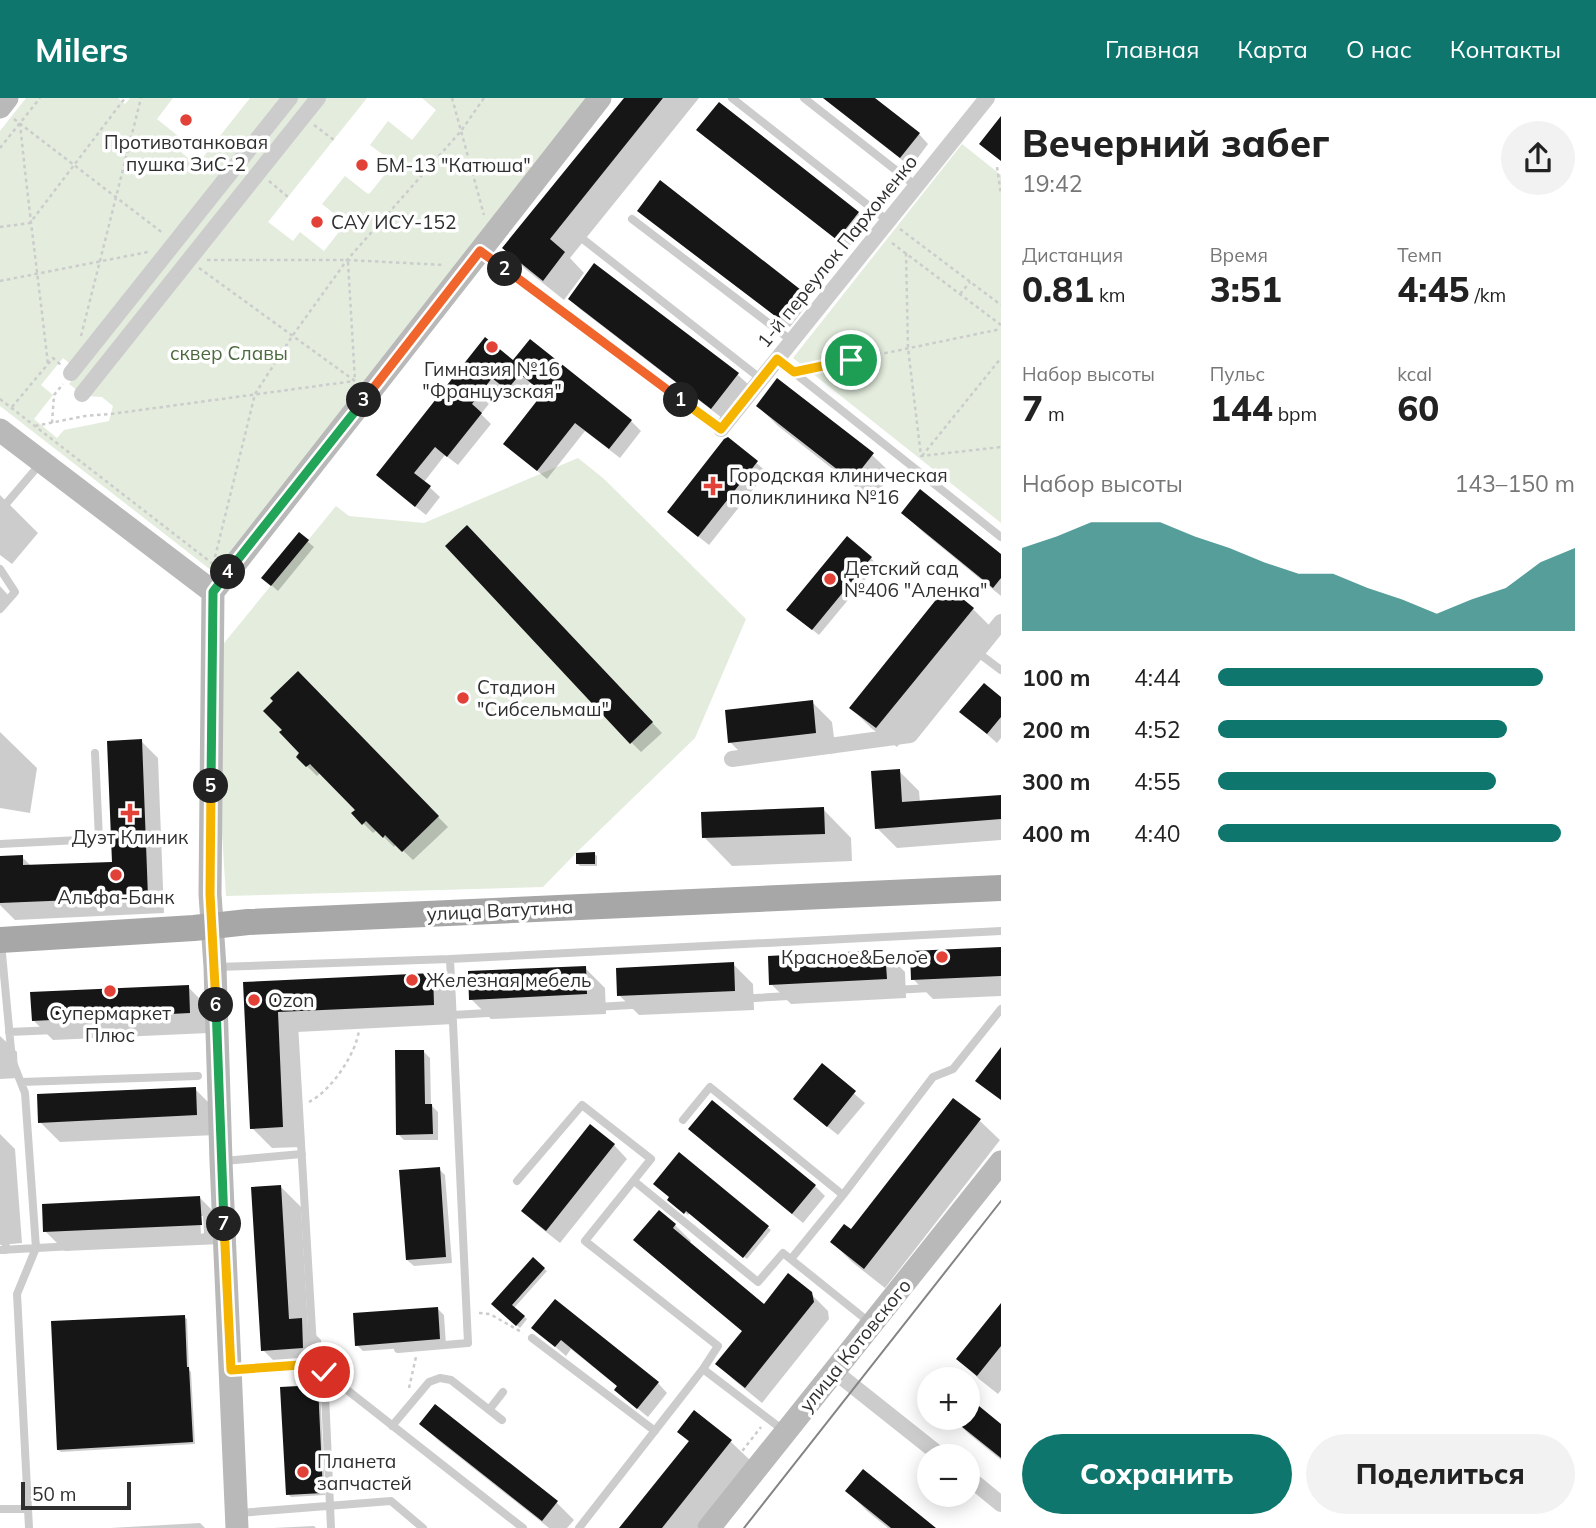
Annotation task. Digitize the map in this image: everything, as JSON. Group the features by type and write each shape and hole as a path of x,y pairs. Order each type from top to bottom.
{"main road":[{"name":"улица Ватутина","path":"0,940 262,921 1001,888"}],"street":[{"path":"71,373 290,98"},
{"path":"82,394 318,98"},
{"path":"237,1520 210,894 213,592 223,565 363,386 480,251 600,98"},
{"name":"1-й переулок Пархоменко","path":"721,429 987,98"},
{"path":"0,430 213,592"},
{"path":"732,759 910,735 1001,622"},
{"name":"улица Котовского","path":"709,1528 777,1425 834,1371 1001,1162"},
{"path":"834,1371 926,1444"},
{"path":"980,1487 1001,1504"}],"lane":[{"path":"688,98 579,236 761,379"},
{"path":"732,98 884,227"},
{"path":"804,98 916,186"},
{"path":"632,219 792,341"},
{"path":"480,251 721,429"},
{"path":"777,359 1001,537"},
{"path":"0,511 41,462"},
{"path":"0,569 15,592 0,609"},
{"path":"977,652 1001,670"},
{"path":"0,844 99,839 95,753"},
{"path":"215,967 450,959 1001,931"},
{"path":"0,940 12,1060 26,1093 36,1248 17,1294 29,1528"},
{"path":"398,1349 468,1343 450,959"},
{"path":"314,1364 294,1024 1001,984"},
{"path":"791,1259 933,1077 953,1069 1001,1009"},
{"path":"9,1032 196,1024"},
{"path":"0,1060 12,1060"},
{"path":"21,1082 198,1076"},
{"path":"683,1120 710,1087 843,1195"},
{"path":"517,1181 582,1105 651,1159 585,1241 718,1346 579,1528"},
{"path":"221,1161 302,1154"},
{"path":"0,1163 3,1250 224,1238"},
{"path":"634,1181 758,1282 783,1252 872,1324"},
{"path":"532,1338 655,1431"},
{"path":"231,1370 314,1364 523,1528"},
{"path":"703,1369 777,1425"},
{"path":"324,1372 331,1528"},
{"path":"392,1426 429,1382 440,1378 451,1380 502,1420"},
{"path":"489,1410 503,1392"},
{"path":"237,1520 330,1506 391,1501 423,1528"},
{"path":"0,1509 28,1509"}],"path":[{"path":"0,148 40,98"},
{"path":"0,227 30,223 125,98"},
{"path":"80,340 141,98"},
{"path":"452,98 484,215"},
{"path":"0,399 223,565 255,394 347,260 461,131 484,98"},
{"path":"6,107 20,123 174,245"},
{"path":"20,123 48,365"},
{"path":"998,167 1001,194"},
{"path":"884,227 906,253 1001,327"},
{"path":"884,227 1001,305"},
{"path":"0,281 174,245"},
{"path":"906,253 908,348 922,456"},
{"path":"347,260 363,386"},
{"path":"189,261 347,260 445,265"},
{"path":"189,261 363,386"},
{"path":"960,294 970,282"},
{"path":"794,372 1001,327"},
{"path":"11,408 53,358 71,373 54,395 52,423"},
{"path":"922,456 1001,358"},
{"path":"36,426 85,416 255,394 363,386"},
{"path":"922,456 1001,447"},
{"path":"299,1105 319,1096 334,1081 356,1044 359,1021"},
{"path":"467,1312 490,1314 513,1326"},
{"path":"405,1410 419,1347"},
{"path":"996,1389 1001,1389"},
{"path":"683,1528 777,1425"}],"green space":[{"name":"сквер Славы","path":"26,98 118,98 125,104 130,98 173,98 157,119 178,136 172,145 197,165 250,98 367,98 268,222 293,241 300,232 324,251 346,223 322,204 345,176 370,193 394,163 370,145 388,121 412,140 436,110 422,98 590,98 216,574 0,406 0,131","holes":["63,358 79,371 69,384 85,396 102,397 113,406 109,421 64,430 57,438 34,419 53,395 41,385"]},
{"path":"962,144 1001,175 1001,523 793,358"},
{"name":"Стадион \"Сибсельмаш\"","path":"578,458 603,478 746,619 695,738 543,887 226,896 211,659 336,506 349,516 424,523"}],"building":[{"path":"624,98 663,98 550,239 565,252 543,281 502,248"},
{"path":"823,98 875,98 920,133 900,158"},
{"path":"719,102 859,212 837,240 696,130"},
{"path":"1001,116 1001,161 979,144"},
{"path":"660,180 801,290 779,319 637,211"},
{"path":"594,263 739,373 711,409 568,299"},
{"path":"485,337 513,360 530,339 632,420 609,449 575,423 537,471 503,444 543,393 520,374 507,390 492,378 472,404 482,413 447,457 435,447 414,473 431,486 415,507 376,475"},
{"path":"777,378 874,453 852,481 756,406"},
{"name":"Городская клиническая поликлиника №16","path":"728,437 758,461 698,537 667,512"},
{"path":"920,489 1001,554 1001,578 993,588 901,513"},
{"path":"467,525 653,722 630,744 445,546"},
{"path":"299,532 309,540 271,586 261,578"},
{"path":"847,536 872,557 812,630 786,610"},
{"path":"947,586 974,608 876,728 849,708"},
{"path":"298,671 439,816 402,852 366,821 362,825 351,813 355,810 310,764 306,767 296,757 299,753 263,711 273,701 270,698"},
{"path":"984,683 1001,697 1001,717 987,734 959,712"},
{"path":"813,700 816,733 728,743 725,710"},
{"path":"142,739 148,897 0,903 0,856 23,855 23,865 112,862 107,741"},
{"path":"900,769 902,802 1001,795 1001,819 875,829 871,771"},
{"path":"824,807 825,834 702,838 701,812"},
{"path":"595,852 595,864 576,864 576,853"},
{"path":"1001,947 1001,976 911,980 910,951"},
{"path":"885,950 887,979 769,985 768,956"},
{"path":"734,962 735,991 617,996 616,968"},
{"path":"586,966 587,994 469,1000 468,971"},
{"path":"433,973 434,1005 278,1012 283,1127 250,1129 243,982"},
{"path":"189,985 190,1013 32,1021 30,992"},
{"path":"1001,1047 1001,1100 975,1081"},
{"path":"395,1050 424,1050 425,1104 432,1104 433,1134 396,1135"},
{"path":"822,1063 856,1091 827,1127 793,1099"},
{"path":"196,1087 197,1115 38,1123 37,1094"},
{"path":"953,1098 981,1119 864,1269 830,1242 844,1224 851,1229"},
{"path":"712,1100 816,1185 792,1214 688,1129"},
{"path":"590,1124 615,1144 546,1231 521,1211"},
{"path":"679,1152 769,1226 743,1258 686,1211 684,1214 653,1184"},
{"path":"440,1167 446,1257 406,1260 399,1170"},
{"path":"281,1185 289,1319 302,1318 303,1348 261,1351 251,1187"},
{"path":"200,1196 202,1225 43,1232 42,1204"},
{"path":"659,1210 676,1224 673,1228 764,1304 788,1273 812,1292 814,1302 745,1388 715,1364 742,1331 633,1240"},
{"path":"533,1257 545,1268 512,1305 525,1316 516,1326 491,1304"},
{"path":"555,1299 659,1382 637,1409 614,1390 617,1386 561,1340 555,1347 531,1328"},
{"path":"1001,1303 1001,1346 980,1372 980,1367 966,1367 956,1359"},
{"path":"438,1307 440,1339 355,1346 353,1313"},
{"path":"185,1315 193,1442 57,1450 51,1321"},
{"path":"318,1385 323,1493 286,1495 280,1387"},
{"path":"435,1404 558,1501 542,1521 419,1424"},
{"path":"980,1407 1001,1424 1001,1458 966,1430 980,1430"},
{"path":"694,1410 732,1440 662,1528 619,1528 689,1441 677,1432"},
{"path":"863,1469 936,1528 891,1528 845,1491"}],"tram line":[{"path":"744,1528 1001,1201"}],"place":[{"name":"Противотанковая пушка ЗиС-2","path":"186,120"},
{"name":"БМ-13 \"Катюша\"","path":"362,165"},
{"name":"САУ ИСУ-152","path":"317,222"},
{"name":"Гимназия №16 \"Французская\"","path":"492,347"},
{"name":"Городская клиническая поликлиника №16","path":"713,486"},
{"name":"Детский сад №406 \"Аленка\"","path":"830,579"},
{"name":"Стадион \"Сибсельмаш\"","path":"463,698"},
{"name":"Дуэт Клиник","path":"130,813"},
{"name":"Альфа-Банк","path":"116,875"},
{"name":"Красное&Белое","path":"942,957"},
{"name":"Железная мебель","path":"412,980"},
{"name":"Супермаркет Плюс","path":"110,991"},
{"name":"Ozon","path":"254,1000"},
{"name":"Планета запчастей","path":"303,1472"}],"route":[{"path":"324,1372 314,1364 231,1370 210,894 213,592 480,251 721,429 777,359 794,372 851,360"}]}
